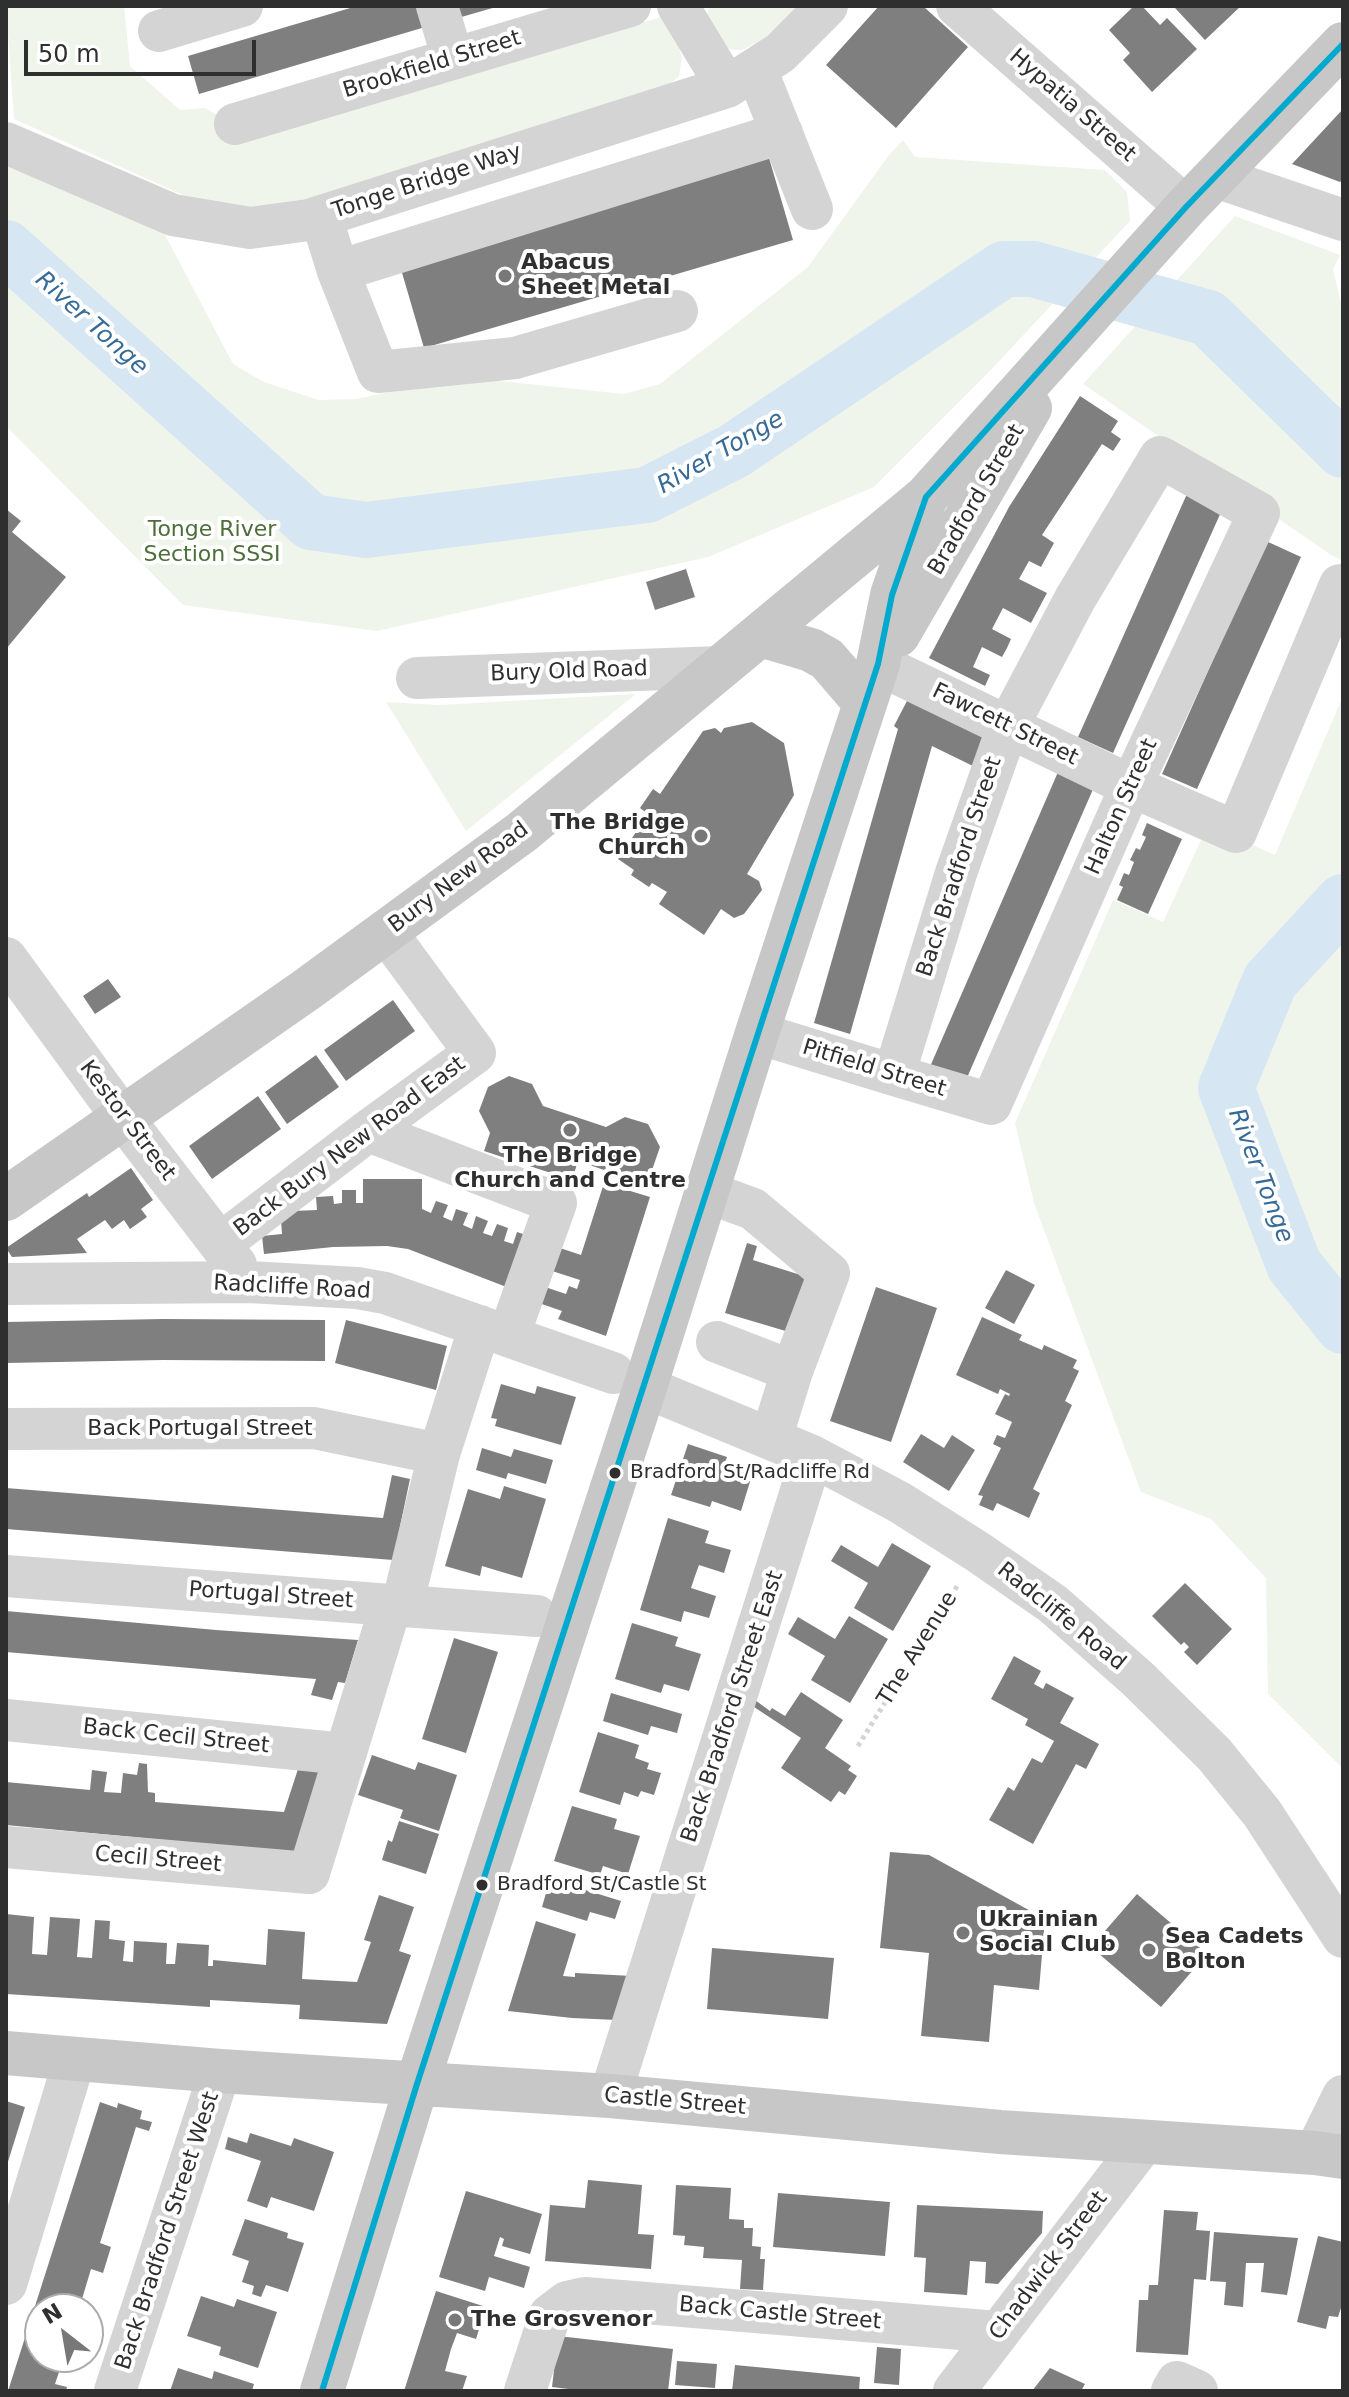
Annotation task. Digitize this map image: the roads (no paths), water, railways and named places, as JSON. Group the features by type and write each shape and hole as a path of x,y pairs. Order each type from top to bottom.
{"main road":[{"path":"926,497 1143,254 1343,44"},
{"name":"Bradford Street","path":"871,683 1081,325"},
{"name":"Bradford Street","path":"322,2391 629,1380 707,1192 871,683 892,595 926,497"},
{"name":"Bury New Road","path":"6,1199 386,932 522,832 926,497"},
{"path":"760,635 811,650 871,683"},
{"name":"Castle Street","path":"6,2053 220,2071 610,2096 1000,2132 1329,2155"}],"street":[{"path":"159,31 242,6"},
{"path":"437,6 453,59"},
{"name":"Brookfield Street","path":"235,124 630,6"},
{"path":"678,6 741,78 782,133 812,209"},
{"name":"Tonge Bridge Way","path":"6,143 173,215 250,228 309,220 741,78 780,53 827,6"},
{"name":"Hypatia Street","path":"957,6 1201,192"},
{"path":"338,271 782,133"},
{"path":"1201,192 1343,220"},
{"path":"321,216 338,271 378,372 515,358 677,311"},
{"name":"Back Bradford Street","path":"894,1075 956,873 1008,726 1075,599 1160,457 1259,513"},
{"name":"Halton Street","path":"991,1104 1131,786 1259,513"},
{"name":"Fawcett Street","path":"871,683 1008,726 1131,786 1236,832 1340,585"},
{"name":"Bury Old Road","path":"417,678 721,667"},
{"name":"Back Bury New Road East","path":"220,1244 475,1053 386,932"},
{"name":"Kestor Street","path":"6,958 249,1282"},
{"name":"Pitfield Street","path":"757,1033 991,1104"},
{"path":"345,1754 396,1606 439,1454 494,1330 556,1203 368,1131"},
{"path":"707,1192 753,1209 829,1273 792,1371 771,1439"},
{"name":"Radcliffe Road","path":"6,1284 249,1282 357,1288 385,1293 629,1380 812,1456 899,1502 978,1552 1053,1604 1138,1679 1214,1754 1262,1813 1343,1937"},
{"path":"717,1342 792,1371"},
{"name":"Back Portugal Street","path":"6,1429 314,1428 439,1454"},
{"name":"Back Bradford Street East","path":"610,2096 812,1456"},
{"name":"Portugal Street","path":"6,1576 537,1616"},
{"name":"Back Cecil Street","path":"6,1720 345,1754"},
{"name":"Cecil Street","path":"6,1847 309,1873 345,1754"},
{"path":"6,2284 75,2058"},
{"name":"Back Bradford Street West","path":"115,2391 220,2071"},
{"path":"1329,2155 1343,2096"},
{"name":"Chadwick Street","path":"954,2391 1145,2141"},
{"name":"Back Castle Street","path":"525,2391 550,2315 567,2302 585,2298 998,2332"},
{"path":"1172,2391 1177,2382 1197,2391"}],"waterway":[{"name":"River Tonge","path":"6,248 311,522 366,530 647,495 734,451 1004,269 1033,269 1208,318 1343,450"},
{"name":"River Tonge","path":"1343,902 1270,981 1226,1088 1294,1265 1343,1326"}],"place":[{"name":"Abacus Sheet Metal","path":"505,276"},
{"name":"The Bridge Church","path":"701,836"},
{"name":"The Bridge Church and Centre","path":"570,1130"},
{"name":"Bradford St/Radcliffe Rd","path":"615,1473"},
{"name":"Bradford St/Castle St","path":"482,1885"},
{"name":"Ukrainian Social Club","path":"963,1933"},
{"name":"Sea Cadets Bolton","path":"1149,1950"},
{"name":"The Grosvenor","path":"455,2320"}],"park label":[{"name":"Tonge River Section SSSI","path":"212,542"}]}
